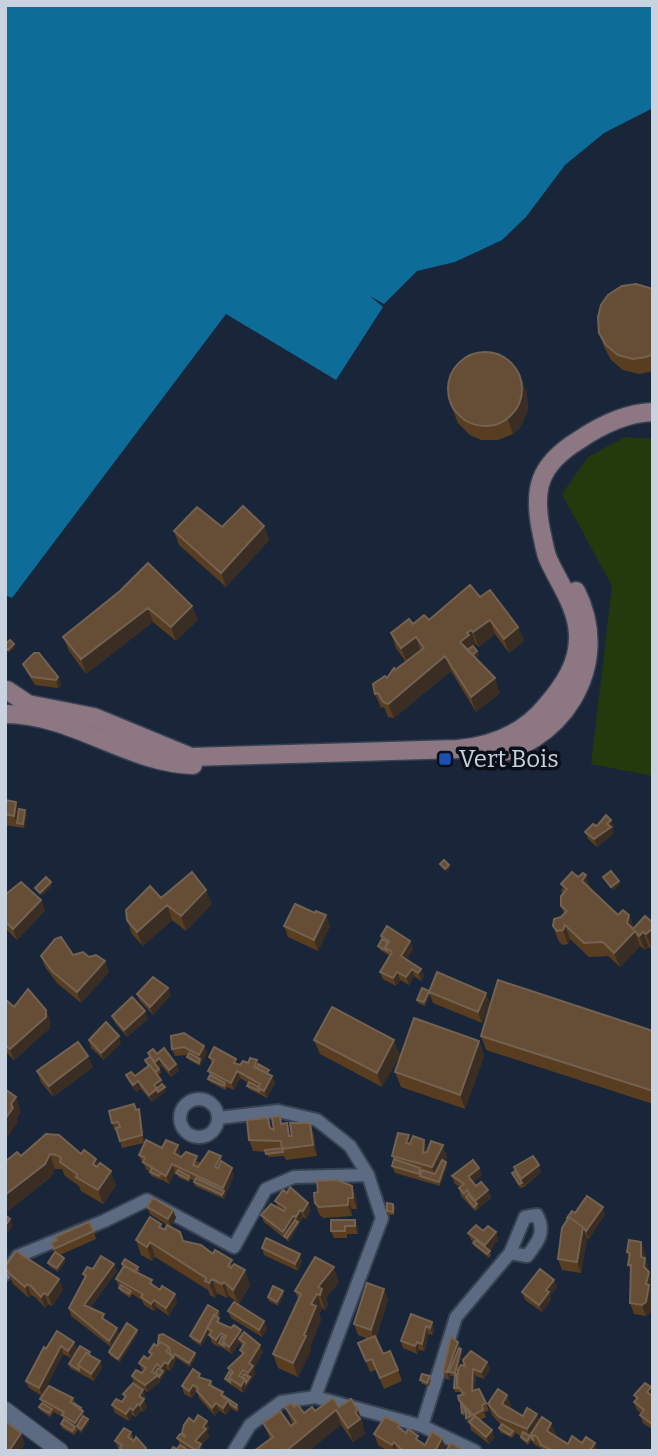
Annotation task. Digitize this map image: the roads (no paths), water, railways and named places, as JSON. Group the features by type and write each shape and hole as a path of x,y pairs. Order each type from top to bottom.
{"main road":[{"path":"6,693 28,704 94,717 191,757 458,749 498,742 514,734 544,709 567,678 576,655 578,633 572,605 547,558 542,534 537,496 540,479 563,449 611,422 638,413 653,412"},
{"path":"5,714 68,725 145,756 188,765 470,758 503,753 534,738 560,715 577,689 591,652 587,614 570,579 542,534"}],"street":[{"path":"218,1118 278,1111 317,1120 350,1146 368,1175 382,1218 315,1397"},
{"path":"5,1274 18,1255 104,1221 147,1200 234,1247 266,1189 295,1177 368,1175"},
{"path":"422,1426 456,1317 510,1253"},
{"path":"234,1451 250,1425 281,1402 315,1397 422,1426 475,1451"},
{"path":"5,1410 60,1451"}],"water":[{"path":"5,5 653,5 653,108 604,133 565,165 526,217 502,240 455,262 417,271 384,304 370,296 383,307 336,380 226,314 12,598 5,595"}],"place":[{"name":"Vert Bois","path":"445,759"}]}
